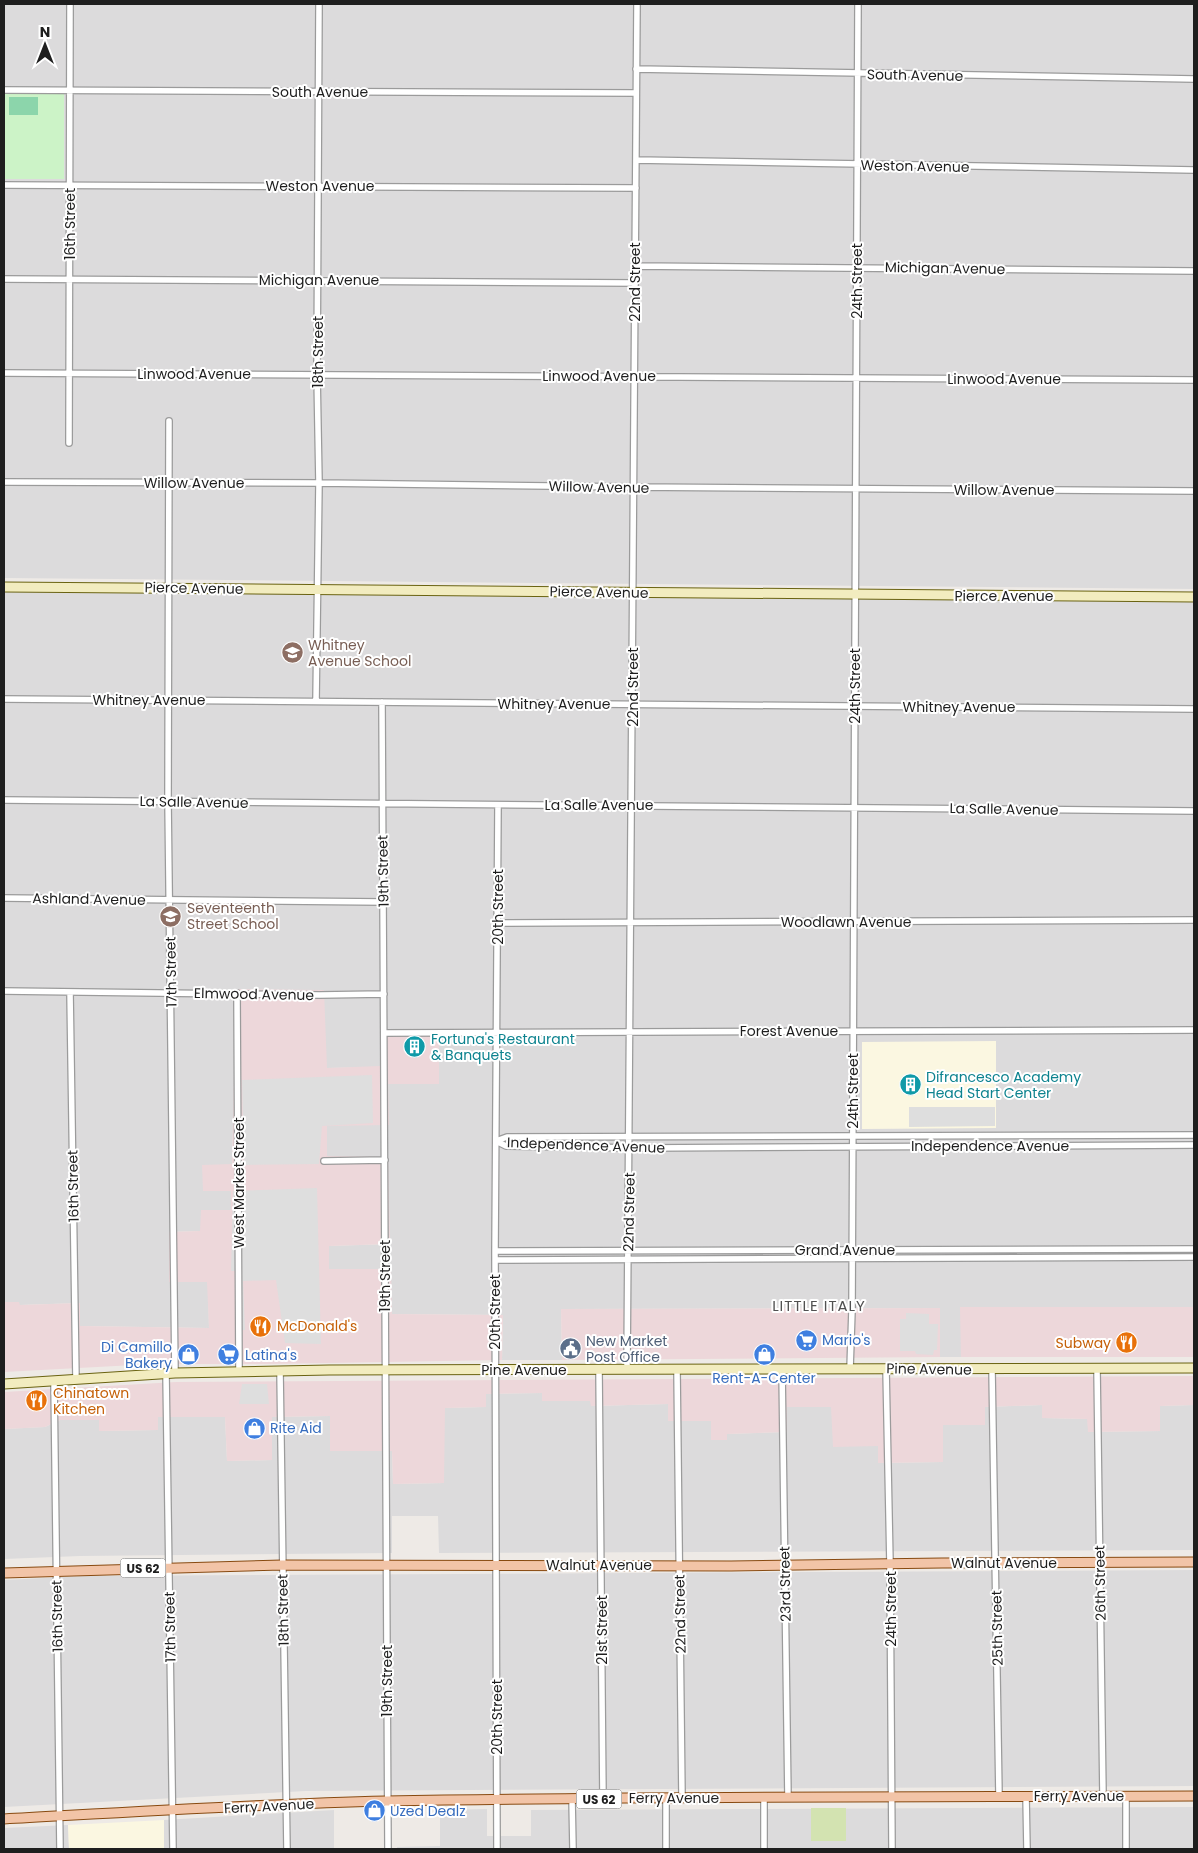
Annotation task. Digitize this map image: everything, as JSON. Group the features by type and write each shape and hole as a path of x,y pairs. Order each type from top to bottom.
{"main road":[{"name":"Pierce Avenue","path":"4,587 1194,597"},
{"name":"Pine Avenue","path":"4,1384 170,1374 385,1370 1097,1370 1194,1368"},
{"name":"Walnut Avenue","path":"4,1574 282,1565 386,1567 496,1565 731,1566 785,1564 1194,1562"},
{"name":"Ferry Avenue","path":"4,1819 286,1804 388,1801 1194,1796"}],"street":[{"name":"16th Street","path":"69,443 70,4"},
{"name":"18th Street","path":"316,701 319,483 317,374 319,4"},
{"name":"22nd Street","path":"627,1370 637,4"},
{"name":"24th Street","path":"850,1369 853,1146 858,4"},
{"name":"South Avenue","path":"636,69 1194,80"},
{"name":"South Avenue","path":"4,90 636,93"},
{"name":"Weston Avenue","path":"636,160 1194,170"},
{"name":"Weston Avenue","path":"4,186 636,188"},
{"name":"Michigan Avenue","path":"635,266 1194,271"},
{"name":"Michigan Avenue","path":"4,279 635,283"},
{"name":"Linwood Avenue","path":"4,373 1194,380"},
{"name":"17th Street","path":"169,422 168,802 171,993 168,1568 173,1849"},
{"name":"Willow Avenue","path":"4,482 1194,491"},
{"name":"Whitney Avenue","path":"4,699 1194,709"},
{"name":"19th Street","path":"382,702 388,1849"},
{"name":"La Salle Avenue","path":"4,800 1194,811"},
{"name":"20th Street","path":"497,1849 495,1251 498,805"},
{"name":"Ashland Avenue","path":"4,898 383,902"},
{"name":"Woodlawn Avenue","path":"498,923 1194,920"},
{"name":"Elmwood Avenue","path":"4,991 384,994"},
{"name":"16th Street","path":"70,992 76,1380"},
{"name":"West Market Street","path":"237,994 239,1372"},
{"name":"Forest Avenue","path":"384,1033 1194,1030"},
{"name":"Independence Avenue","path":"496,1141 507,1138 1194,1135"},
{"name":"Independence Avenue","path":"496,1141 506,1146 629,1148 1194,1145"},
{"path":"324,1161 385,1160"},
{"name":"Grand Avenue","path":"495,1251 1194,1249"},
{"path":"495,1260 1194,1258"},
{"name":"24th Street","path":"886,1369 890,1564 892,1849"},
{"name":"21st Street","path":"599,1370 603,1799"},
{"name":"22nd Street","path":"677,1370 682,1798"},
{"name":"23rd Street","path":"782,1370 788,1798"},
{"name":"25th Street","path":"992,1370 999,1796"},
{"name":"26th Street","path":"1097,1370 1103,1796"},
{"name":"18th Street","path":"280,1372 287,1849"},
{"name":"16th Street","path":"54,1382 60,1849"},
{"path":"1026,1796 1027,1849"},
{"path":"1126,1796 1126,1849"},
{"path":"666,1798 666,1849"},
{"path":"764,1798 764,1849"},
{"path":"572,1799 573,1849"}],"shaded area":[{"path":"4,4 1194,4 1194,589 4,578"},
{"path":"4,590 1194,600 1194,1307 961,1307 961,1357 940,1357 940,1308 561,1309 562,1360 502,1360 503,1315 391,1314 390,1269 329,1270 329,1246 390,1244 327,1156 327,1125 389,1125 380,1030 381,1067 326,1068 237,989 232,1165 202,1165 231,1191 231,1211 201,1210 201,1231 169,1232 208,1282 209,1328 80,1326 80,1303 19,1305 19,1302 4,1302"},
{"path":"236,989 324,990 327,1068 380,1066 380,1030 439,1029 439,1084 388,1084 389,1125 327,1126 327,1156 388,1157 390,1244 329,1246 329,1269 391,1269 392,1314 503,1315 502,1360 153,1364 4,1372 4,1302 19,1302 20,1305 80,1303 80,1326 209,1328 207,1282 169,1282 169,1232 200,1231 201,1210 231,1210 231,1191 203,1191 202,1165 232,1164"},
{"path":"996,1041 996,1128 862,1129 862,1042"},
{"path":"372,1075 373,1123 322,1126 319,1164 244,1165 242,1080"},
{"path":"909,1107 995,1107 995,1126 909,1127"},
{"path":"317,1188 321,1344 285,1343 276,1280 243,1281 245,1330 238,1330 237,1271 231,1271 233,1191"},
{"path":"960,1307 1194,1307 1194,1357 961,1357"},
{"path":"940,1308 940,1357 562,1360 561,1309"},
{"path":"906,1313 929,1314 929,1324 938,1324 937,1350 934,1350 933,1355 916,1354 915,1351 900,1351 900,1319 906,1319"},
{"path":"1194,1376 1194,1405 1160,1406 1160,1431 1088,1432 1087,1419 1042,1418 1042,1405 985,1407 985,1425 943,1425 943,1462 878,1463 878,1446 833,1447 831,1407 787,1407 787,1432 727,1434 727,1440 711,1440 711,1421 668,1421 668,1404 591,1406 590,1401 542,1401 542,1393 486,1394 486,1407 445,1408 444,1483 393,1484 392,1451 330,1451 330,1416 272,1417 272,1460 227,1461 225,1417 158,1417 158,1430 99,1431 99,1420 60,1420 45,1427 4,1429 4,1392 176,1382"},
{"path":"242,1384 267,1384 269,1404 239,1404"},
{"path":"542,1393 543,1401 591,1401 591,1406 668,1404 669,1421 711,1421 711,1440 727,1440 727,1434 787,1432 787,1407 832,1407 878,1446 878,1463 943,1462 943,1425 985,1424 985,1407 1042,1405 1043,1418 1088,1419 1088,1432 1160,1431 1159,1406 1194,1405 1194,1550 439,1553 438,1516 392,1516 392,1553 80,1556 4,1559 4,1429 45,1427 60,1420 99,1420 99,1431 157,1430 157,1417 225,1417 227,1461 272,1460 272,1417 330,1416 392,1451 393,1484 444,1483 444,1408 485,1407 486,1394"},
{"path":"1194,1570 1194,1786 306,1791 4,1807 4,1580 86,1576"},
{"path":"1194,1807 1194,1849 397,1849 397,1847 440,1846 440,1810 487,1809 487,1836 531,1836 531,1810"},
{"path":"334,1810 334,1849 164,1849 164,1820"},
{"path":"164,1820 164,1849 69,1849 68,1825"},
{"path":"68,1825 69,1849 4,1849 4,1828"}],"green space":[{"path":"4,92 64,92 64,179 4,179"},
{"path":"9,97 38,97 38,115 9,115"},
{"path":"811,1808 846,1808 846,1841 811,1841"}],"place":[{"name":"Whitney Avenue School","path":"292,653"},
{"name":"Seventeenth Street School","path":"171,916"},
{"name":"Fortuna's Restaurant & Banquets","path":"415,1047"},
{"name":"Difrancesco Academy Head Start Center","path":"910,1085"},
{"name":"McDonald's","path":"261,1326"},
{"name":"Mario's","path":"806,1340"},
{"name":"Subway","path":"1127,1343"},
{"name":"New Market Post Office","path":"570,1349"},
{"name":"Di Camillo Bakery","path":"188,1355"},
{"name":"Latina's","path":"229,1355"},
{"name":"Rent-A-Center","path":"764,1355"},
{"name":"Chinatown Kitchen","path":"37,1401"},
{"name":"Rite Aid","path":"254,1428"},
{"name":"Uzed Dealz","path":"374,1811"}],"district":[{"name":"LITTLE ITALY","path":"819,1305"}]}
